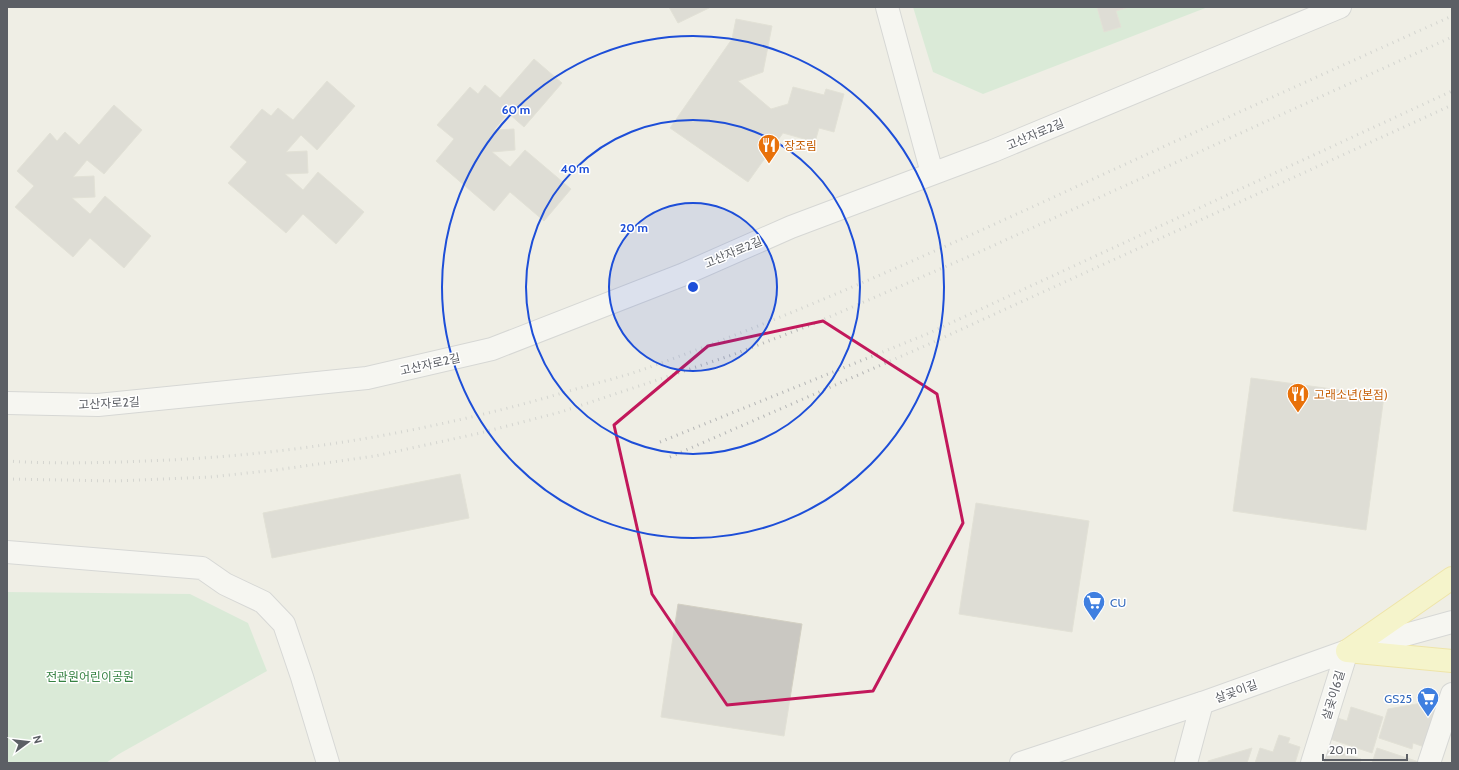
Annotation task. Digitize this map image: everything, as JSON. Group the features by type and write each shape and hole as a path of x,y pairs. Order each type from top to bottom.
{"main road":[{"path":"1347,651 1452,578"},
{"path":"1347,651 1452,661"}],"street":[{"path":"888,7 932,173"},
{"name":"고산자로2길","path":"7,403 98,406 367,378 492,349 682,275 791,227 1000,148 1340,7"},
{"path":"7,552 202,568 225,584 263,602 284,624 328,763"},
{"name":"살곶이길","path":"1021,763 1202,703 1347,651 1452,622"},
{"name":"살곶이6길","path":"1312,763 1347,651"},
{"path":"1430,763 1452,694"},
{"path":"1186,763 1202,703"}],"highlighted area":[{"path":"823,321 937,394 963,523 873,691 727,705 652,594 614,425 708,346"}],"green space":[{"path":"913,7 1208,7 983,94 933,72"},
{"name":"전관원어린이공원","path":"7,592 190,594 248,623 267,671 119,754 106,763 7,763"}],"building":[{"path":"669,7 711,7 678,23"},
{"path":"1097,7 1129,7 1116,11 1121,27 1104,32"},
{"path":"736,19 772,26 763,72 738,81 771,109 788,104 793,87 824,95 826,89 844,94 834,132 819,128 815,142 783,133 748,182 670,128 732,39"},
{"path":"534,59 562,83 524,127 508,113 494,130 514,129 515,150 492,152 510,167 525,150 571,189 544,221 510,192 494,211 436,161 454,139 437,125 470,87 478,94 485,85 500,98"},
{"path":"327,81 355,106 317,150 301,135 286,152 307,151 308,173 285,174 303,190 318,172 364,212 336,244 303,214 286,233 228,183 247,162 230,147 262,109 271,116 278,108 293,120"},
{"path":"114,105 142,130 104,174 87,160 73,177 94,176 95,197 72,198 90,214 105,196 151,236 124,268 90,238 73,257 15,207 34,186 17,171 50,133 57,141 65,132 79,145"},
{"path":"1251,378 1384,396 1366,530 1233,511"},
{"path":"460,474 469,518 272,558 263,513"},
{"path":"976,503 1089,521 1072,632 959,614"},
{"path":"678,604 802,624 784,736 661,717"},
{"path":"1439,700 1427,748 1413,743 1412,749 1379,738 1388,709"},
{"path":"1351,707 1383,717 1372,753 1327,738 1334,717 1347,721"},
{"path":"1279,735 1290,738 1288,743 1300,747 1295,763 1255,763 1260,748 1273,752"},
{"path":"1252,748 1247,763 1208,763 1208,761"},
{"path":"1325,748 1361,759 1360,763 1321,763"},
{"path":"1377,748 1419,762 1419,763 1372,763"}],"railway":[{"path":"7,461 42,463 145,461 254,454 309,447 417,429 470,417 523,404 632,373 756,327 860,284 1016,215 1452,16"},
{"path":"7,479 117,481 210,477 276,470 375,456 476,434 561,412 732,355 813,324 977,253 1452,37"},
{"path":"660,442 927,334 1452,91"},
{"path":"670,457 927,345 1452,105"}],"place":[{"name":"장조림","path":"769,164"},
{"name":"고래소년(본점)","path":"1298,414"},
{"name":"CU","path":"1094,622"},
{"name":"GS25","path":"1428,718"}]}
